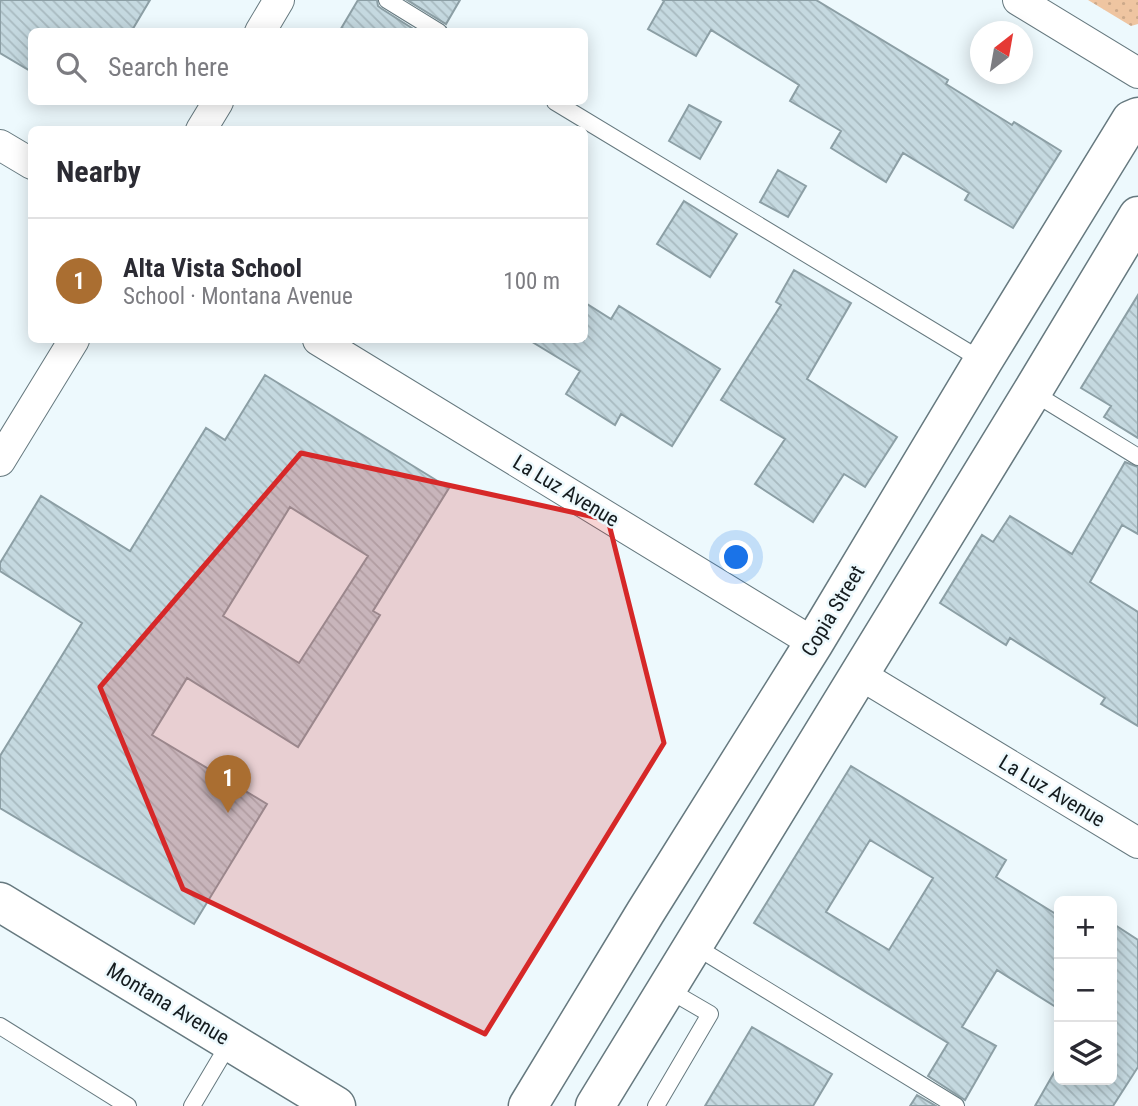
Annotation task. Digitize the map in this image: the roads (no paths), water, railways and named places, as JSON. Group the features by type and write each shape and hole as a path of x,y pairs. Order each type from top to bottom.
{"main road":[{"name":"Copia Street","path":"528,1106 814,643 1131,120 1138,117"},
{"path":"595,1106 1138,216"},
{"name":"Montana Avenue","path":"0,902 336,1106"}],"street":[{"path":"262,28 279,0"},
{"path":"1018,0 1138,73"},
{"path":"203,126 216,105"},
{"path":"0,145 28,162"},
{"path":"0,461 72,343"},
{"name":"La Luz Avenue","path":"323,343 814,643"},
{"name":"La Luz Avenue","path":"859,674 1138,843"}],"lane":[{"path":"387,0 432,28"},
{"path":"560,105 983,361"},
{"path":"1032,392 1138,457"},
{"path":"693,945 956,1106"},
{"path":"656,1106 710,1014 667,989"},
{"path":"0,1026 128,1106"},
{"path":"192,1106 230,1041"}],"place":[{"name":"Alta Vista School","path":"228,813"}]}
